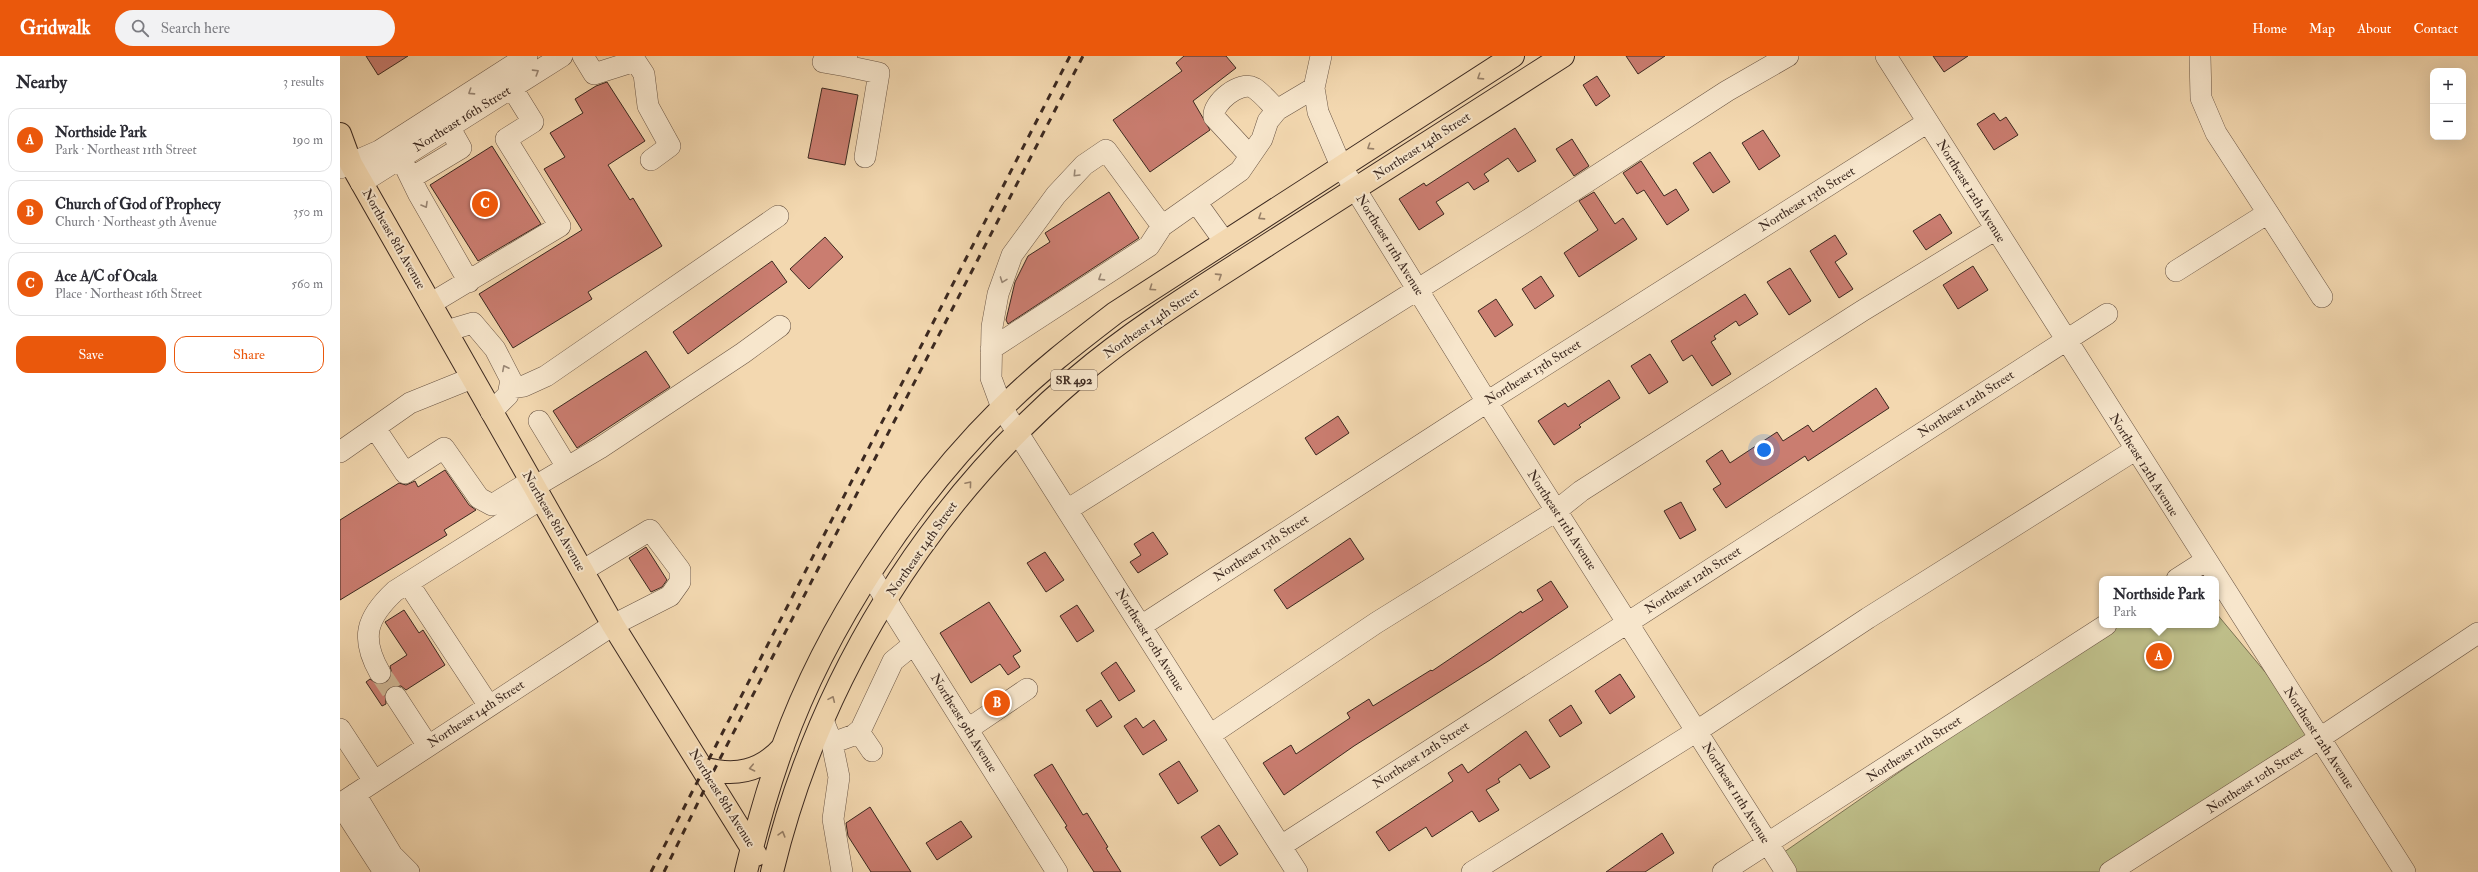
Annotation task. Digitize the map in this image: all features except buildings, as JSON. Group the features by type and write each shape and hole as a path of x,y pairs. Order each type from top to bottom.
{"main road":[{"name":"Northeast 14th Street","path":"746,872 783,747 810,682 870,574 929,490 1002,408 1070,348 1115,313 1224,241 1513,56"},
{"name":"Northeast 14th Street","path":"772,872 789,811 823,720 838,686 886,599 926,540 956,500 1017,432 1078,376 1132,334 1563,56"},
{"name":"Northeast 8th Avenue","path":"340,134 345,166 361,183 613,625 767,872"},
{"path":"703,768 730,771 763,766 783,747"}],"street":[{"name":"Northeast 16th Street","path":"501,87 528,56"},
{"name":"Northeast 16th Street","path":"361,183 397,150 445,119 501,87 562,56"},
{"path":"583,56 594,74 634,58 644,74 648,106 670,146 650,160"},
{"path":"991,349 1149,246 1162,226 1240,171 1262,139 1268,121 1277,110 1314,88 1321,56"},
{"path":"1067,510 1303,363 1727,91 1788,56"},
{"name":"Northeast 12th Avenue","path":"1886,56 2215,576"},
{"path":"2200,56 2201,98 2216,133 2322,297"},
{"path":"823,62 846,61 879,73 865,157"},
{"path":"430,304 469,282 560,226 506,139 533,122 501,87"},
{"path":"1250,156 1214,117 1213,111 1217,105 1238,89 1246,87 1253,88 1277,110"},
{"name":"Northeast 11th Avenue","path":"1314,88 1318,112 1341,166 1487,402 1786,872"},
{"path":"411,178 461,148 445,119"},
{"name":"Northeast 13th Street","path":"1141,626 1487,402 1928,122"},
{"name":"Northeast 16th Street","path":"345,166 397,150"},
{"path":"397,150 469,282"},
{"name":"Northeast 10th Avenue","path":"1162,226 1106,150 1084,165 1056,195 1012,255 998,294 992,327 991,378 1002,408 1297,872"},
{"path":"1196,202 1224,241"},
{"path":"2176,271 2268,213"},
{"path":"510,388 524,386 546,376 778,216"},
{"path":"1210,735 1376,623 1556,511 1581,491 1862,311 1996,229"},
{"name":"Northeast 12th Street","path":"1280,846 2106,314"},
{"path":"446,331 473,323 496,349 511,380 508,395 491,412"},
{"path":"380,673 370,656 367,639 372,618 381,604 535,489 743,354 780,326"},
{"path":"340,452 410,403 472,378"},
{"path":"539,421 567,467"},
{"path":"375,428 404,473 444,448 479,498 492,505 535,489"},
{"path":"1472,872 1697,731 1868,618 2135,450"},
{"name":"Northeast 14th Street","path":"345,800 613,625 670,596 680,582 680,570 650,530 582,571"},
{"path":"2182,576 2205,561"},
{"name":"Northeast 9th Avenue","path":"870,574 1057,872"},
{"path":"408,583 489,706"},
{"name":"Northeast 12th Avenue","path":"2219,583 2405,872"},
{"name":"Northeast 11th Street","path":"1723,872 2101,628"},
{"name":"Northeast 10th Street","path":"2110,872 2320,738 2478,633"},
{"path":"832,743 859,732 893,661 914,644"},
{"path":"968,729 1027,689"},
{"path":"396,697 428,746"},
{"path":"823,720 832,743 839,777 833,818 842,872"},
{"path":"340,730 374,781"},
{"path":"859,732 872,751"},
{"path":"345,800 384,872"},
{"path":"345,800 392,855 409,872"}],"green space":[{"path":"2219,617 2320,738 2110,872 1786,872 1777,857 2107,628 2219,628"}],"tunnel":[{"path":"380,673 396,697"}],"railway":[{"path":"651,872 1070,56"},
{"path":"664,872 710,778 1083,56"}],"place":[{"name":"Ace A/C of Ocala","path":"485,204"},
{"name":"Northside Park","path":"2159,656"},
{"name":"Church of God of Prophecy","path":"997,703"}]}
